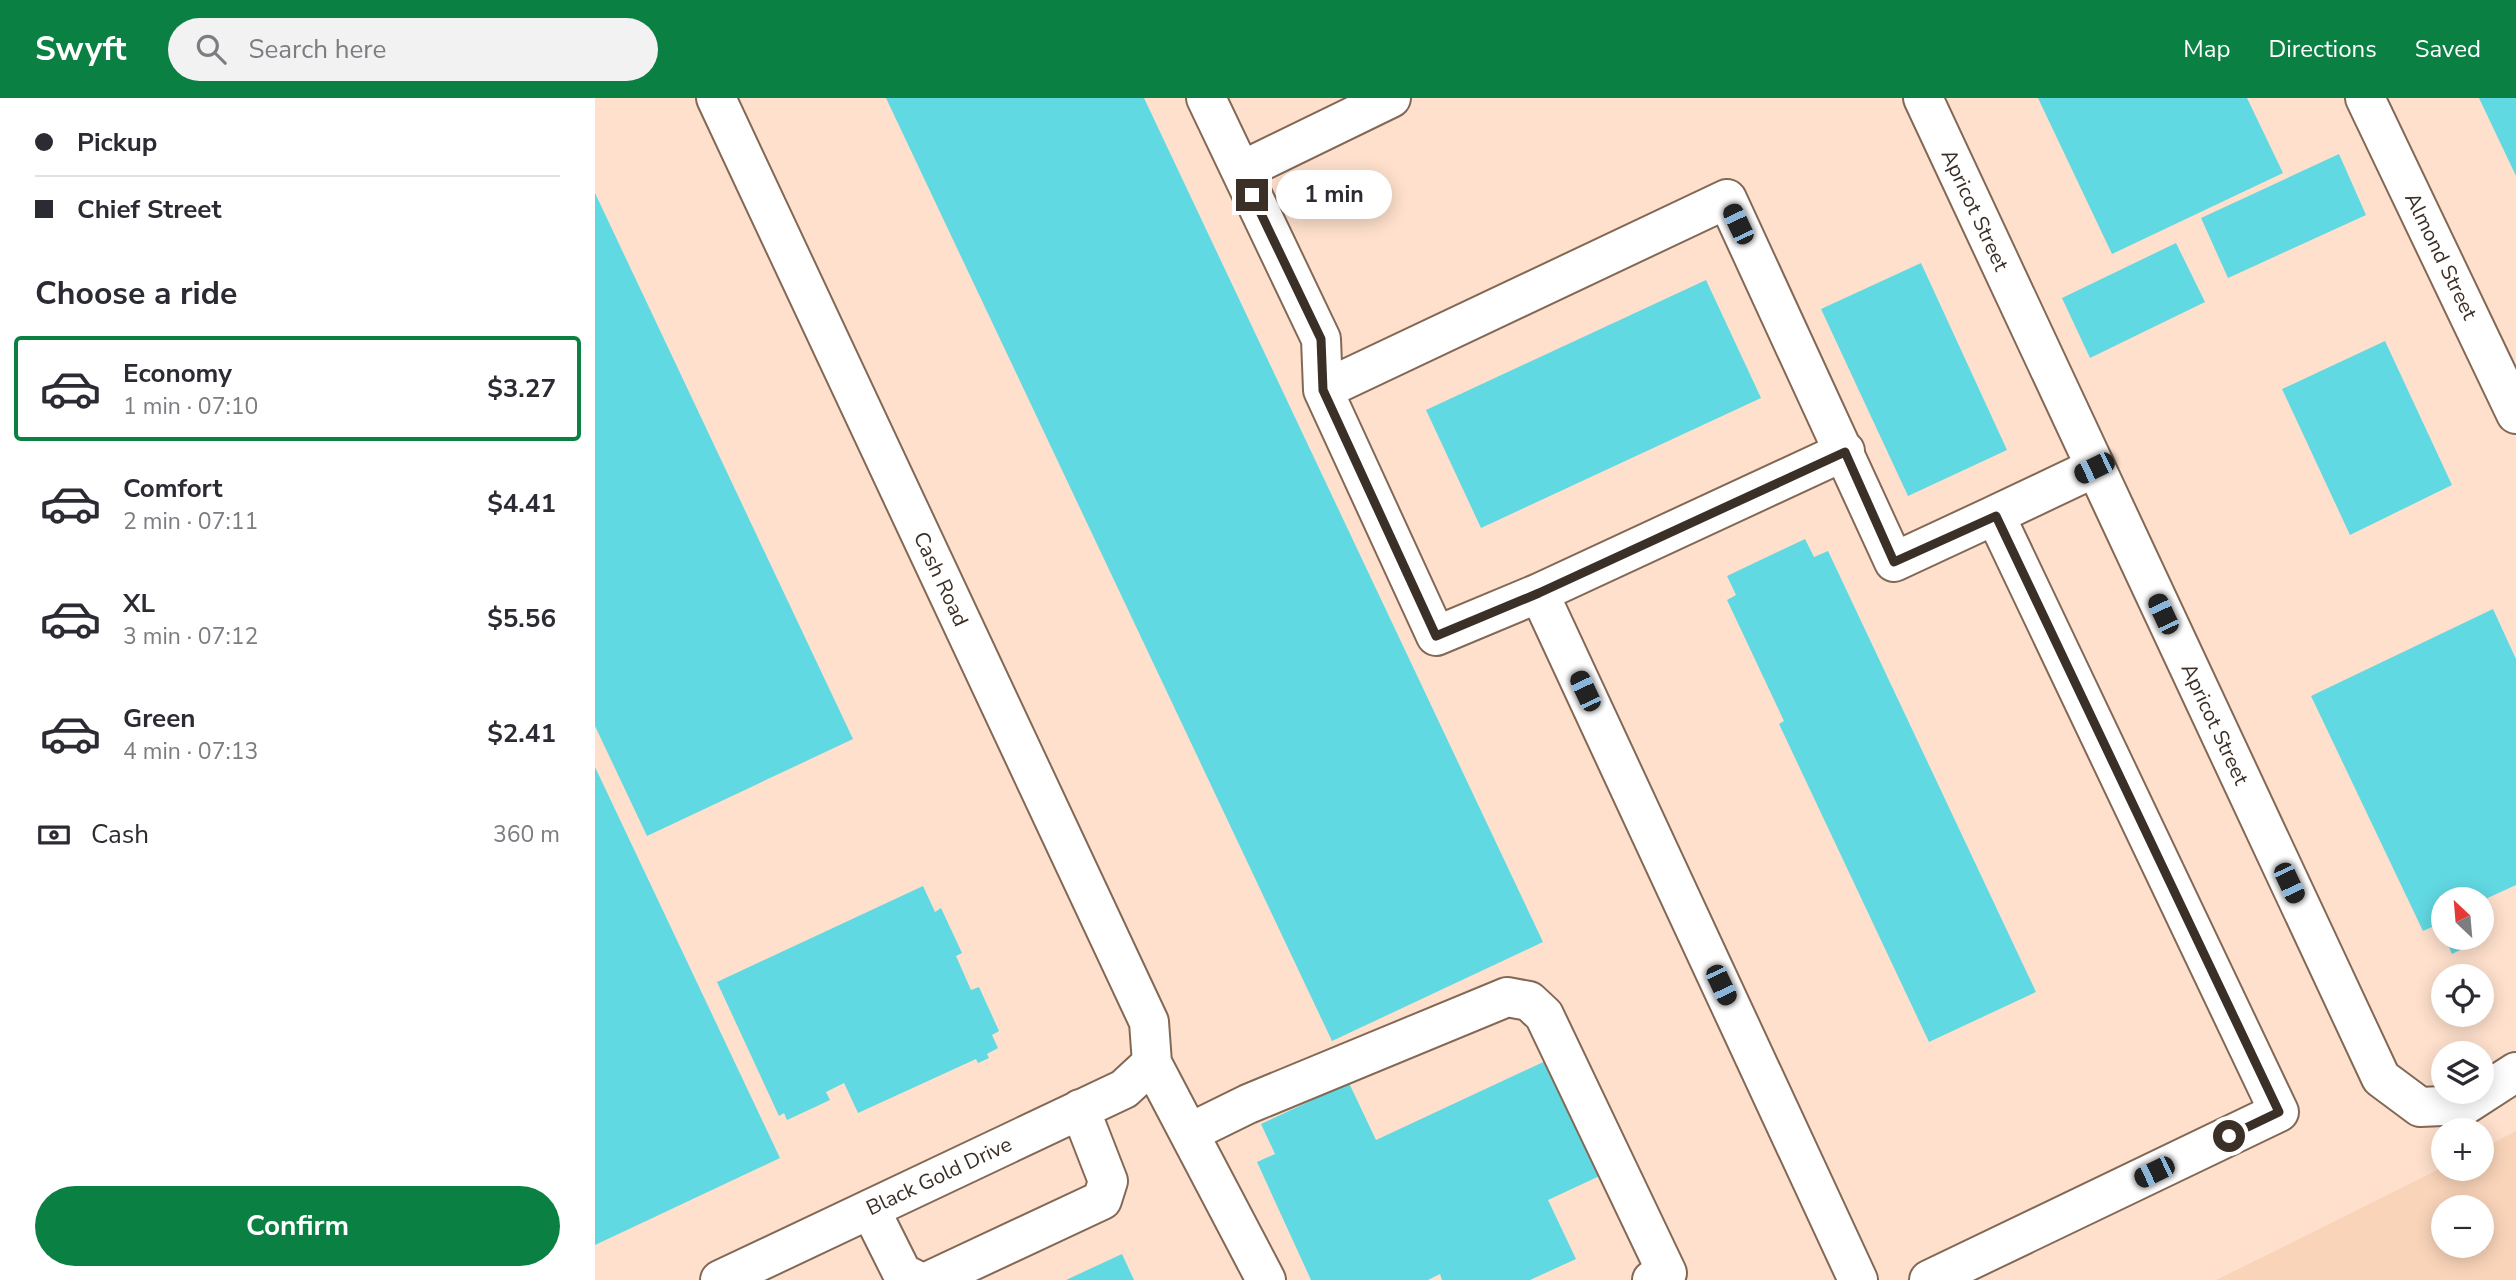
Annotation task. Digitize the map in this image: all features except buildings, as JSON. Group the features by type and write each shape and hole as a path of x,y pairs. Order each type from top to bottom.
{"street":[{"name":"Cash Road","path":"716,98 1149,1022 1153,1063"},
{"path":"1206,98 1321,339 1323,390 1436,636 1539,593 1845,452"},
{"path":"1241,171 1391,98"},
{"name":"Apricot Street","path":"1923,98 2381,1078 2420,1107 2465,1105 2516,1072"},
{"name":"Almond Street","path":"2365,98 2516,414"},
{"path":"1323,390 1727,199 1894,562 2094,468"},
{"path":"1929,1280 2279,1112 1996,516"},
{"path":"1539,593 1858,1280"},
{"path":"1189,1133 1248,1104 1507,998 1529,1001 1544,1015 1667,1273 1652,1280"},
{"name":"Black Gold Drive","path":"720,1280 1124,1088 1153,1063"},
{"path":"1153,1063 1266,1280"},
{"path":"931,1280 1102,1200 1108,1181 1080,1109"},
{"path":"870,1209 902,1273 916,1280"}],"shaded area":[{"path":"595,98 2516,98 2516,1131 2494,1142 2494,1118 2431,1118 2431,1173 2216,1280 595,1280"},
{"path":"2516,1131 2516,1280 2216,1280 2431,1173 2431,1181 2494,1181 2494,1142"}],"route":[{"path":"1252,195 1321,339 1323,390 1436,636 1539,593 1845,452 1894,562 1996,516 2279,1112 2229,1136"}]}
